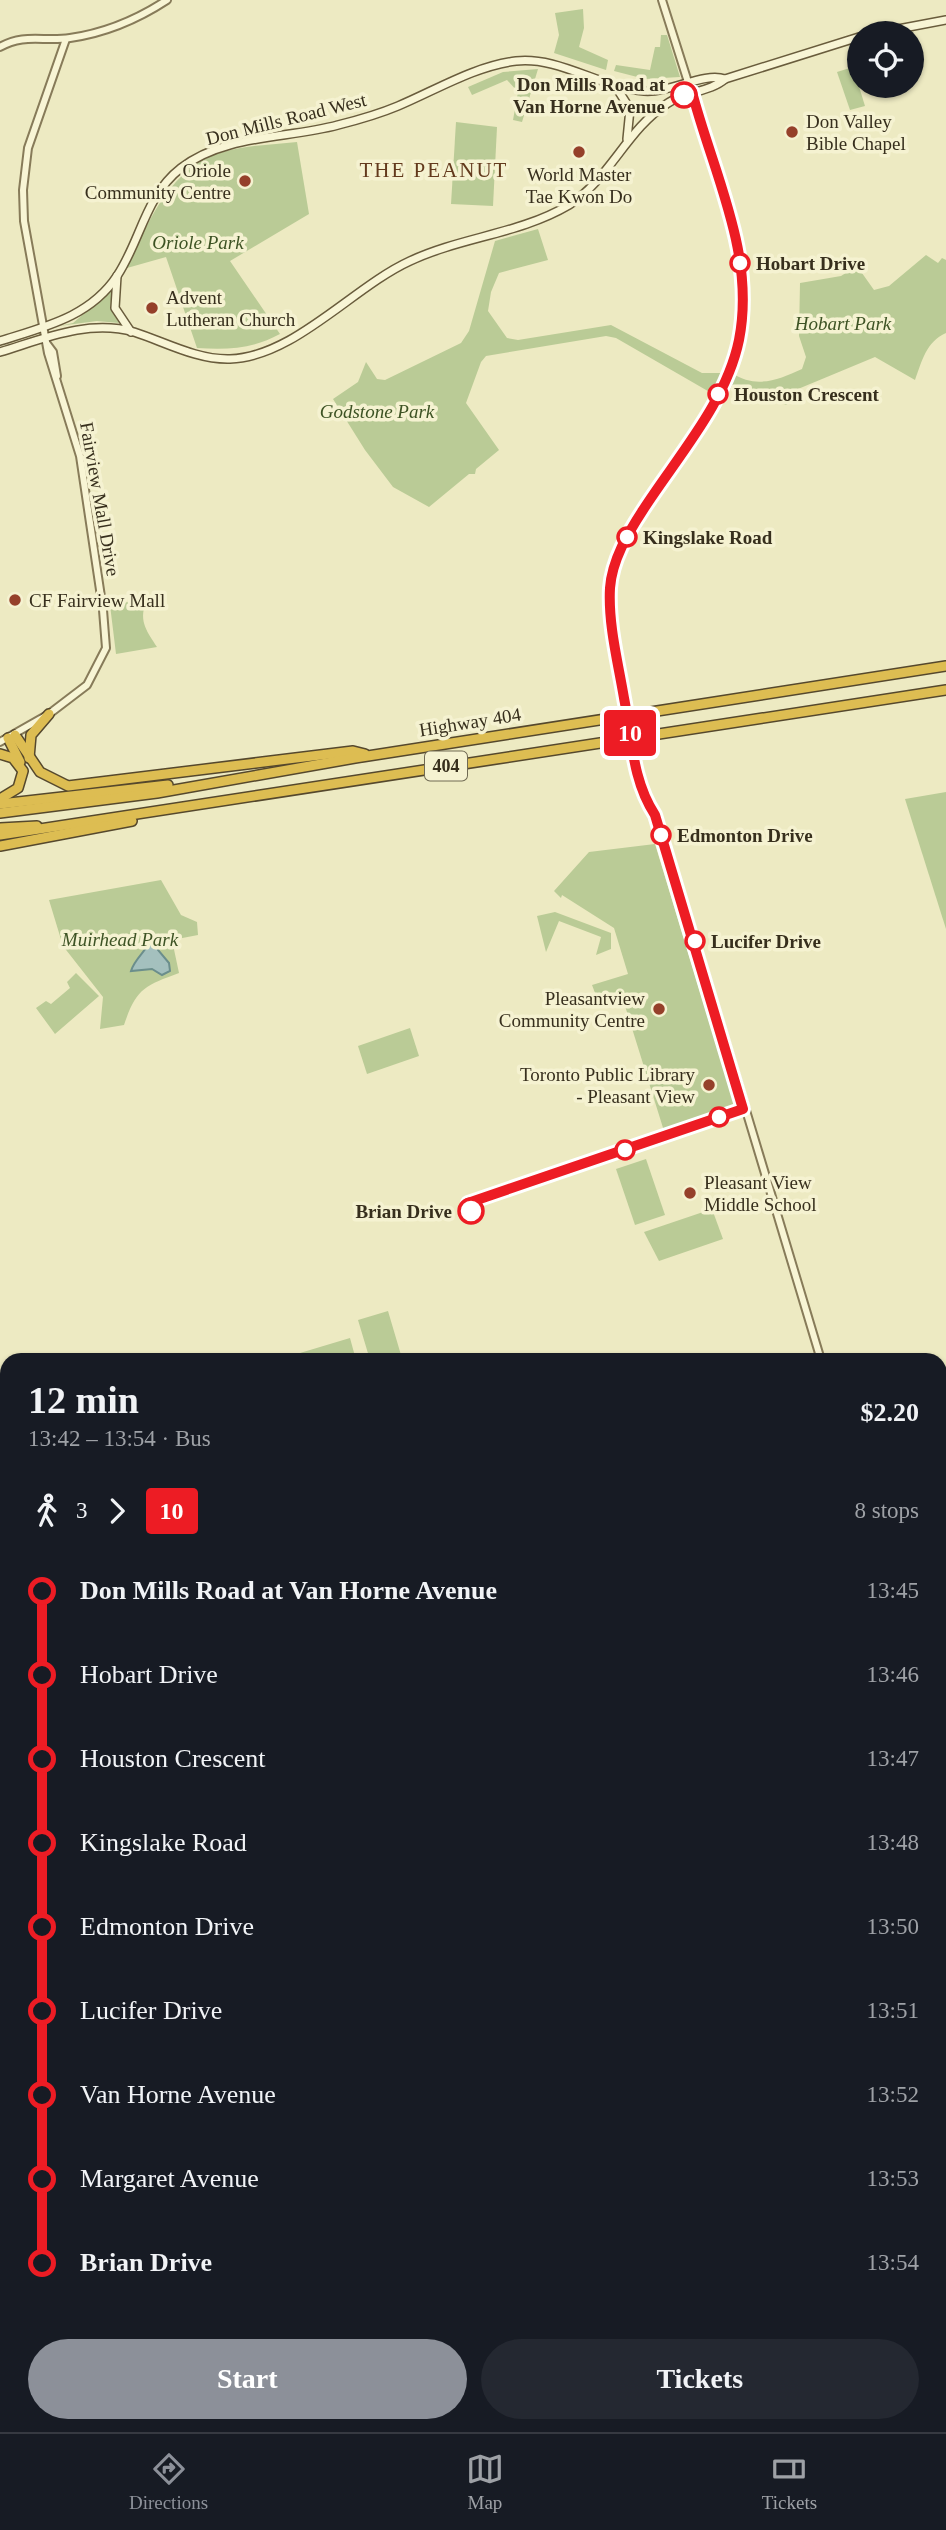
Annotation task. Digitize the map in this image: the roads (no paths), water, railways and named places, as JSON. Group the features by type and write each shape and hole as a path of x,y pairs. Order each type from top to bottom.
{"highway":[{"path":"926,668 946,659"},
{"name":"Highway 404","path":"0,813 120,798 373,755 946,666"},
{"name":"Highway 404","path":"0,835 155,814 946,690"},
{"path":"29,760 31,735 49,714"},
{"path":"8,739 53,781 68,786 86,786 270,759 353,751 373,755"},
{"path":"0,802 18,788 22,767 8,739"},
{"path":"0,754 13,758 22,767"},
{"path":"0,802 200,780 219,782"},
{"path":"0,846 123,824 155,814"},
{"name":"Highway 404","path":"0,828 54,826"}],"main road":[{"path":"924,24 946,20"},
{"path":"0,352 96,327 131,332 214,358 231,359 258,354 289,340 407,262 448,245 540,220 573,202 599,177 626,140 668,103 690,88 715,75 726,79 847,41"},
{"name":"Don Mills Road West","path":"0,341 81,312 117,276 148,208 164,184 182,167 216,148 335,126 396,108 492,66 519,60 547,64 616,87 645,92 690,88"},
{"path":"616,87 630,109 626,140"},
{"path":"117,276 115,308 131,332"}],"street":[{"path":"0,47 24,37 66,39 111,28 167,0"},
{"path":"662,0 740,254 740,332 737,349 713,406 664,476 620,550 610,586 611,624 639,783 655,815 697,947 819,1353"},
{"name":"Fairview Mall Drive","path":"8,739 49,714 93,678 103,656 106,637 80,456 57,378 52,370 24,221 24,166 33,130 66,39"}],"water":[{"path":"153,934 159,937 158,950 169,963 170,971 162,975 152,969 131,971 148,945"}],"place":[{"name":"Don Mills Road at Van Horne Avenue","path":"684,95"},
{"name":"Don Valley Bible Chapel","path":"792,132"},
{"name":"World Master Tae Kwon Do","path":"579,152"},
{"name":"Oriole Community Centre","path":"245,181"},
{"name":"Hobart Drive","path":"740,263"},
{"name":"Advent Lutheran Church","path":"152,308"},
{"name":"Houston Crescent","path":"718,394"},
{"name":"Kingslake Road","path":"627,537"},
{"name":"CF Fairview Mall","path":"15,600"},
{"name":"Edmonton Drive","path":"661,835"},
{"name":"Lucifer Drive","path":"695,941"},
{"name":"Pleasantview Community Centre","path":"659,1009"},
{"name":"Toronto Public Library - Pleasant View","path":"709,1085"},
{"name":"Pleasant View Middle School","path":"690,1193"},
{"name":"Brian Drive","path":"471,1211"}],"district":[{"name":"THE PEANUT","path":"434,170"}],"park label":[{"name":"Oriole Park","path":"198,242"},
{"name":"Hobart Park","path":"843,323"},
{"name":"Godstone Park","path":"377,411"},
{"name":"Muirhead Park","path":"120,939"}]}
